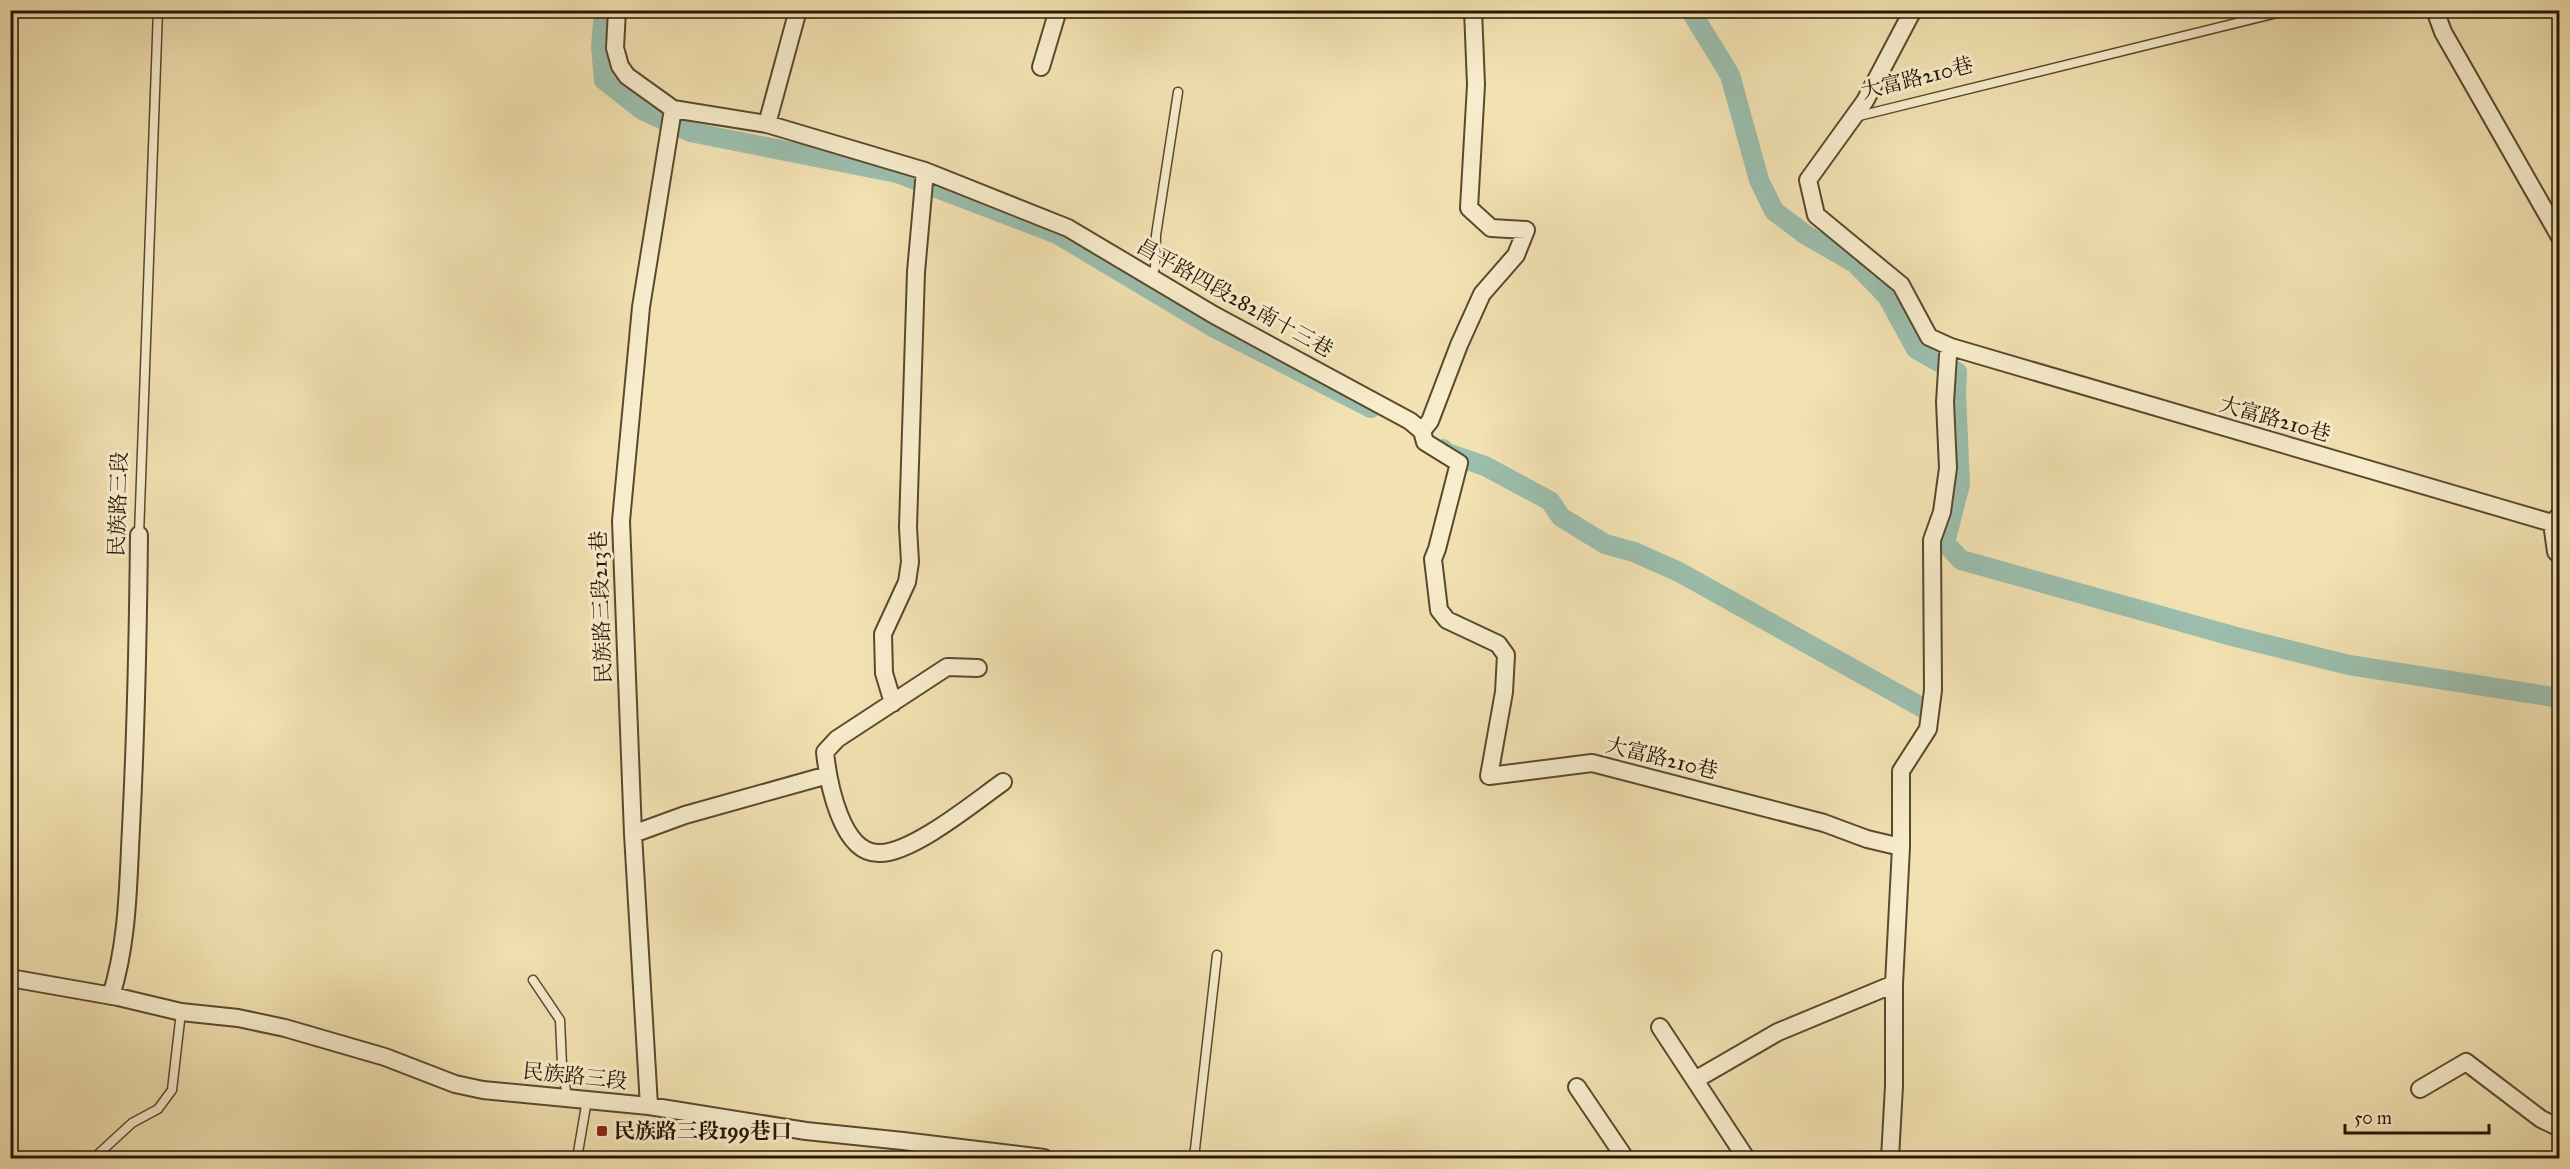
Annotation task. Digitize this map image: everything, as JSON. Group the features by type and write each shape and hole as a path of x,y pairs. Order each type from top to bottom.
{"street":[{"name":"昌平路四段282南十三巷","path":"617,10 615,48 620,66 627,76 673,109 767,124 925,171 1068,228 1214,315 1410,421 1422,431"},
{"path":"767,124 798,10"},
{"path":"1041,67 1058,10"},
{"path":"1422,431 1430,421 1459,345 1482,294 1516,255 1526,231 1491,228 1469,208 1476,85 1473,10"},
{"path":"1855,117 1913,10"},
{"path":"2434,10 2443,32 2559,237"},
{"name":"民族路三段213巷","path":"649,1106 633,834 621,521 641,307 673,109"},
{"name":"大富路210巷","path":"1855,117 1808,180 1815,215 1901,285 1929,337 1949,351 2556,519"},
{"path":"893,703 884,673 883,634 907,582 910,562 908,527 915,283 925,171"},
{"path":"1890,1158 1894,1086 1894,984 1901,846 1901,771 1928,729 1933,690 1932,540 1942,512 1948,468 1945,402 1949,351"},
{"name":"大富路210巷","path":"1422,431 1425,442 1459,463 1433,559 1439,610 1447,620 1498,644 1506,655 1504,692 1489,776 1592,763 1824,823 1867,839 1901,846"},
{"path":"2556,519 2556,552 2559,555"},
{"name":"民族路三段","path":"111,996 119,971 127,903 136,731 139,535"},
{"path":"978,668 947,667 837,739 825,752 828,775 845,828 863,849 880,854 901,849 943,824 1004,782"},
{"path":"633,834 685,814 828,775"},
{"name":"民族路三段","path":"10,978 111,996 181,1012 238,1018 285,1028 377,1054 455,1084 483,1090 649,1106 806,1131 1044,1158"},
{"path":"1695,1080 1778,1032 1894,984"},
{"path":"1660,1027 1746,1158"},
{"path":"2420,1089 2466,1062 2541,1119 2559,1128"},
{"path":"1577,1087 1625,1158"}],"lane":[{"name":"民族路三段","path":"139,535 158,10"},
{"name":"大富路210巷","path":"1855,117 2289,10"},
{"path":"1150,277 1155,268 1156,235 1178,92"},
{"path":"1194,1158 1216,955"},
{"path":"532,980 560,1020 562,1065 567,1097"},
{"path":"94,1158 132,1123 158,1109 172,1090 181,1012"},
{"path":"577,1158 587,1099"}],"waterway":[{"path":"604,10 601,47 604,80 642,110 690,132 897,173 1057,234 1211,326 1371,408"},
{"path":"1690,10 1730,75 1759,180 1774,211 1806,235 1855,263 1887,296 1916,349 1957,372 1960,484 1945,543 1961,560 2236,637 2349,665 2560,698"},
{"path":"1443,449 1447,453 1485,466 1550,501 1561,517 1605,544 1634,552 1679,572 1923,708"}],"place":[{"name":"民族路三段199巷口","path":"602,1131"}]}
